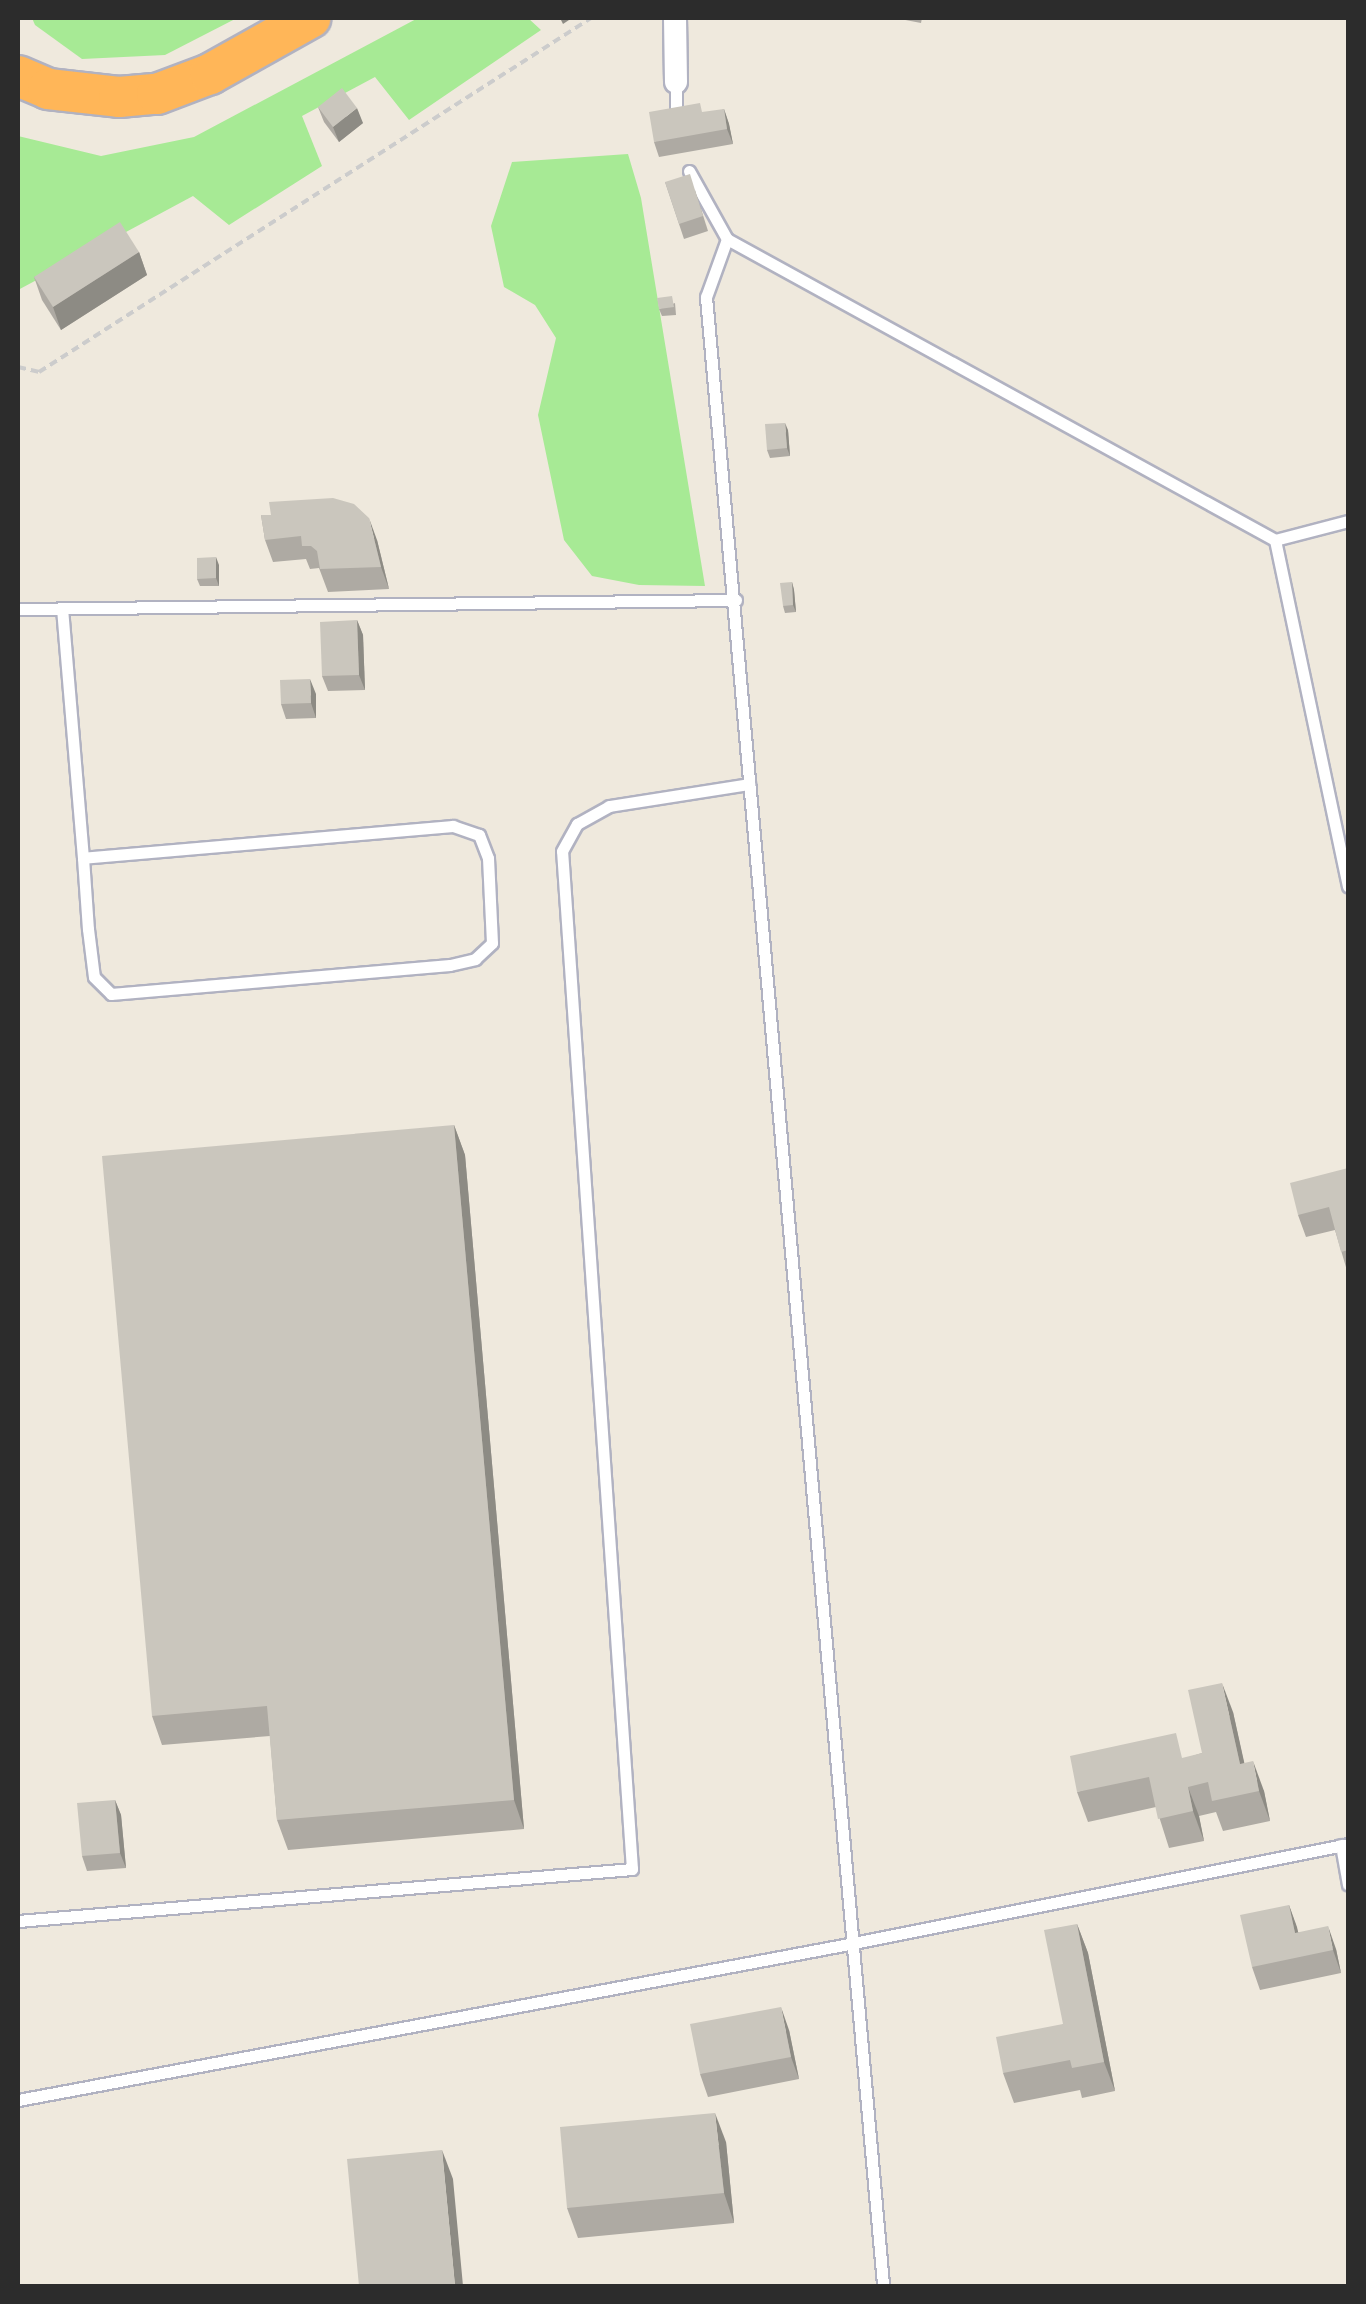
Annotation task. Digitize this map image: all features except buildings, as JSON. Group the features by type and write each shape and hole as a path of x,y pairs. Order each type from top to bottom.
{"highway":[{"path":"18,76 66,91 119,98 157,94 210,74 310,18"}],"street":[{"path":"675,18 676,82"}],"lane":[{"path":"676,82 676,110"},
{"path":"689,170 726,238 1276,540 1348,521"},
{"path":"726,238 706,297 736,600 849,1944 883,2286"},
{"path":"1276,540 1348,886"},
{"path":"18,609 736,600"},
{"path":"62,608 82,858 94,977 111,994 450,965 475,959 492,943 488,858 479,835 453,826 82,858"},
{"path":"18,1921 632,1869 562,851 577,824 609,806 749,784"},
{"path":"18,2100 849,1944 1345,1844 1348,1884"}],"path":[{"path":"18,367 39,372 591,18"}],"green space":[{"path":"32,18 237,18 165,55 82,59 35,25"},
{"path":"418,18 528,18 541,30 409,120 375,77 302,116 322,166 229,225 193,196 18,290 18,136 101,156 194,137"},
{"path":"628,154 641,198 705,586 639,585 592,576 564,540 538,415 556,338 535,305 504,287 491,226 512,162"}]}
